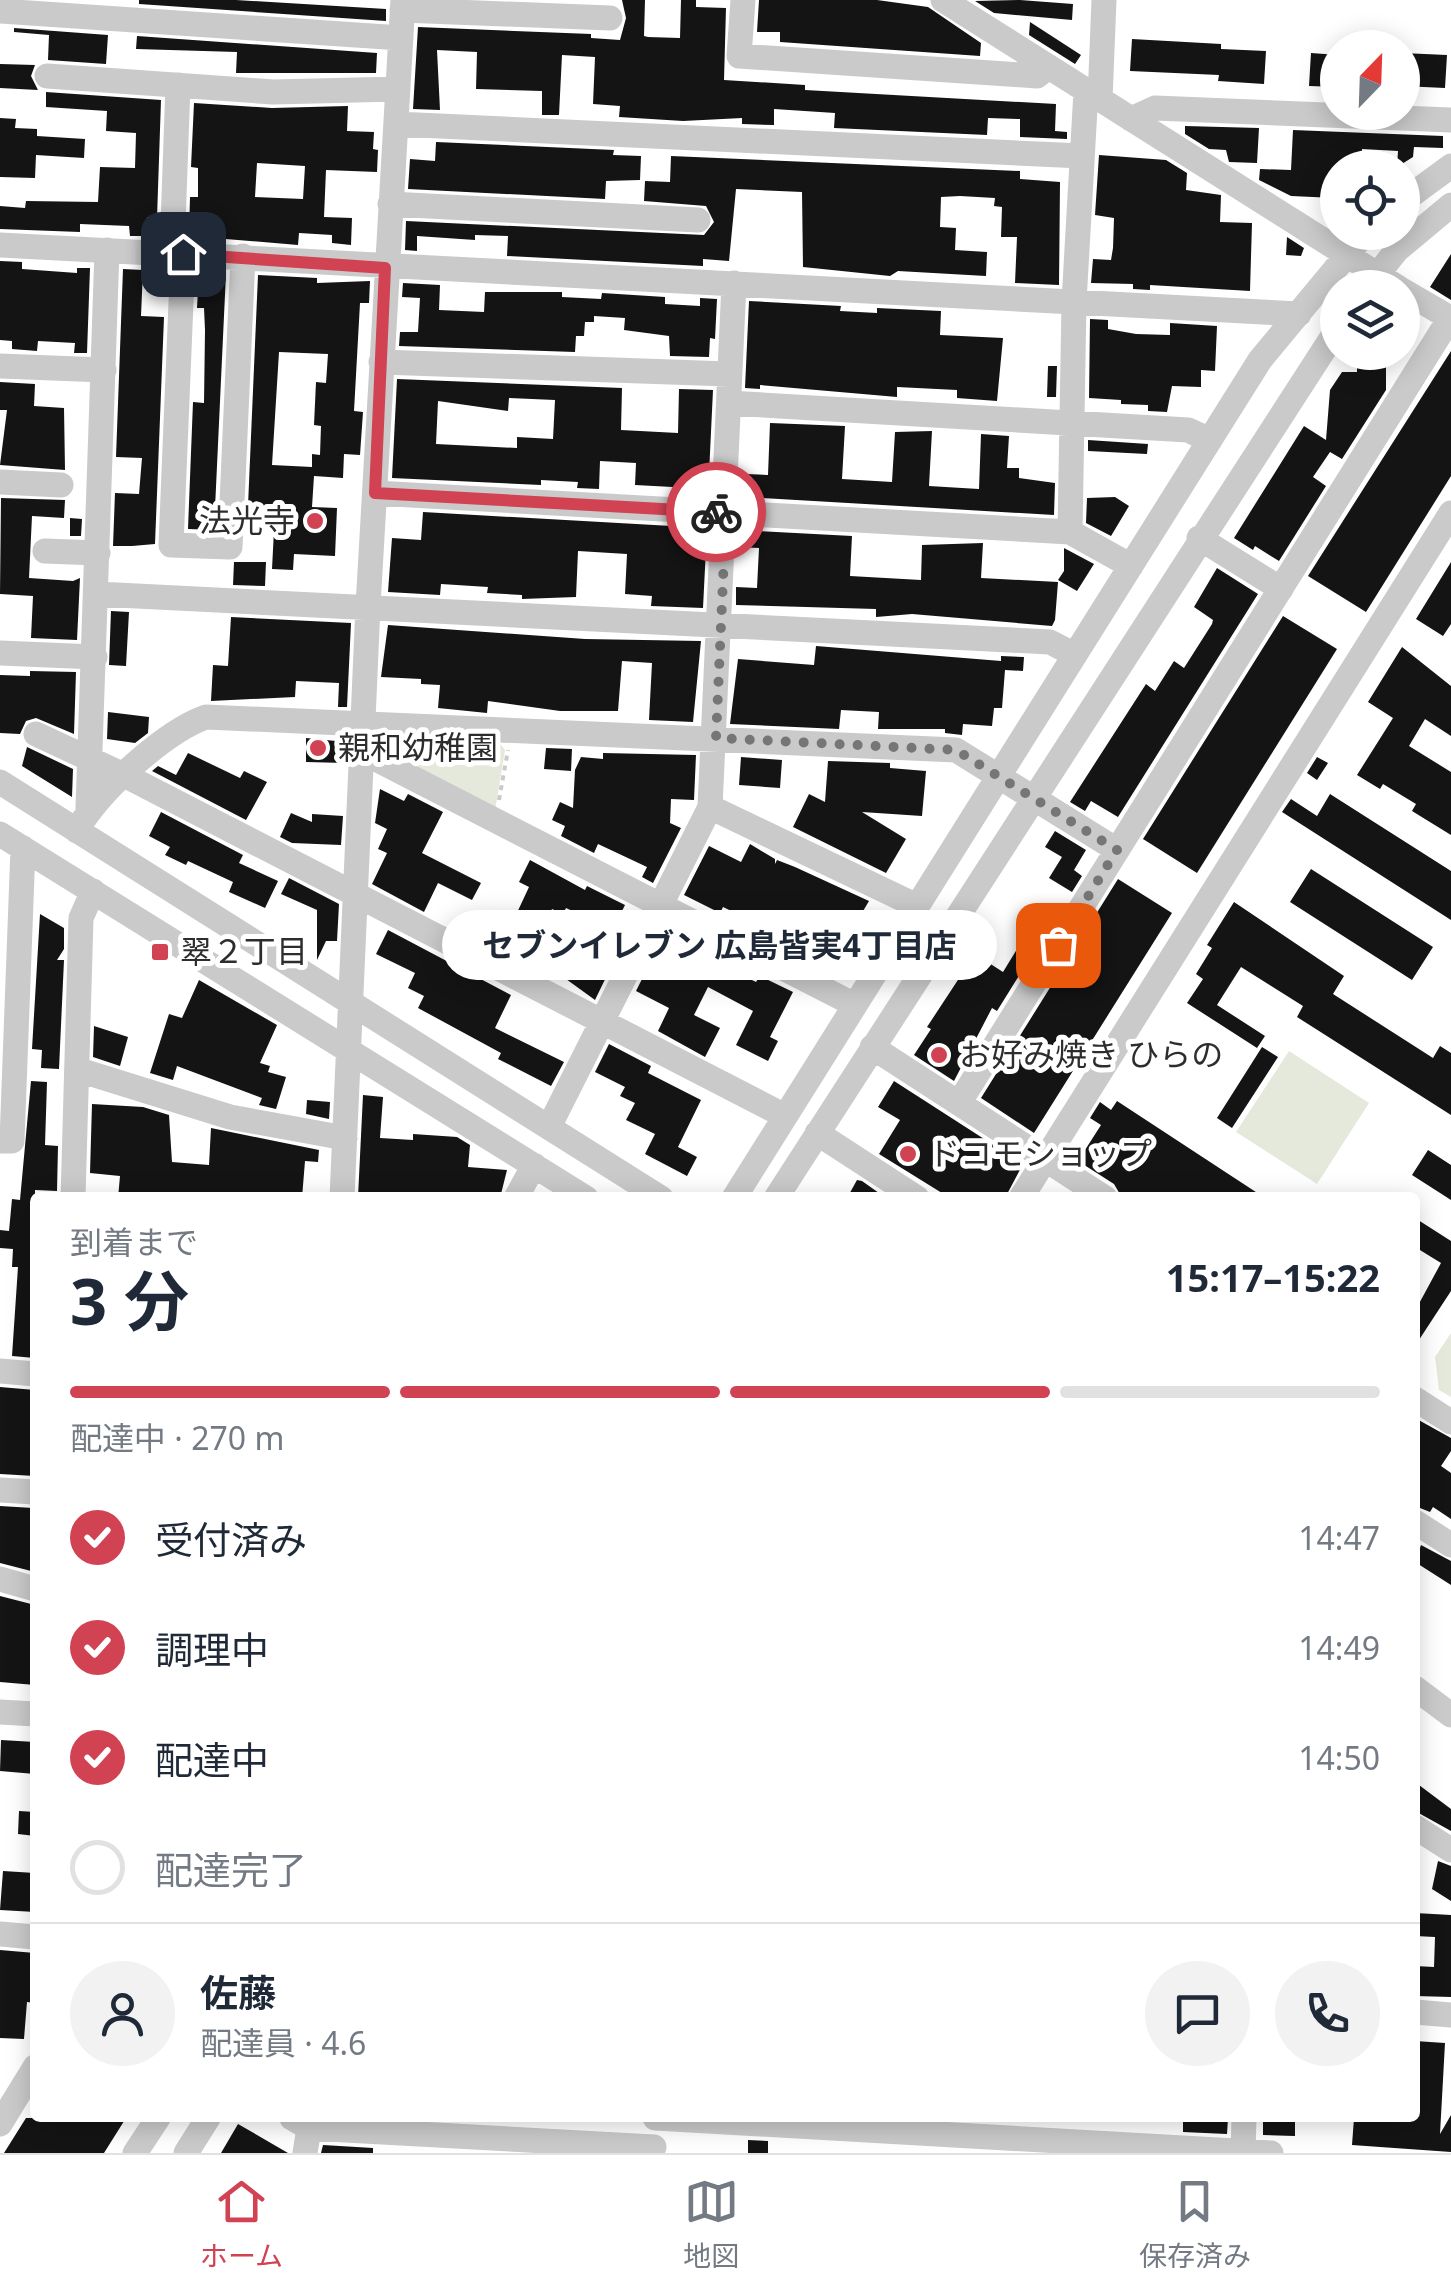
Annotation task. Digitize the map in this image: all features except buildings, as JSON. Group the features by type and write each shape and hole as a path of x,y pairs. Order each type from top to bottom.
{"street":[{"path":"743,0 740,56 1037,76 1048,67"},
{"path":"944,0 1366,270"},
{"path":"1070,532 1074,302 1082,156 1104,0"},
{"path":"342,1192 385,268 403,5 610,18"},
{"path":"0,11 48,7 401,38"},
{"path":"48,76 273,92 398,89"},
{"path":"178,86 171,545 230,547 243,256"},
{"path":"1131,119 1155,108 1451,120"},
{"path":"396,124 1082,156"},
{"path":"1420,189 1451,166"},
{"path":"390,204 698,220"},
{"path":"1391,270 1397,250 1451,205"},
{"path":"0,245 1299,314"},
{"path":"83,819 95,657 107,250"},
{"path":"738,1192 1260,360 1349,250"},
{"path":"549,1127 710,807 734,283"},
{"path":"1420,303 1450,318 1420,366"},
{"path":"780,1192 1320,355"},
{"path":"381,362 730,374"},
{"path":"0,366 104,370"},
{"path":"958,1103 1417,370"},
{"path":"730,402 1072,426 1188,430 1210,440"},
{"path":"0,482 62,485"},
{"path":"375,493 1070,532 1130,566"},
{"path":"1026,1192 1451,514"},
{"path":"1200,538 1281,588"},
{"path":"45,552 98,553"},
{"path":"97,594 1050,642 1075,655"},
{"path":"0,653 95,657"},
{"path":"83,819 185,724 206,717 956,750 1117,850"},
{"path":"36,734 126,776 785,1116"},
{"path":"362,752 855,1004"},
{"path":"0,782 83,819 352,1003 652,1192"},
{"path":"710,807 917,906"},
{"path":"0,834 577,1192"},
{"path":"0,1141 12,1142 22,848"},
{"path":"73,1192 81,918 93,892"},
{"path":"872,1047 1095,1192"},
{"path":"79,1070 230,1117 345,1138"},
{"path":"817,1133 908,1192"},
{"path":"519,1192 534,1165"},
{"path":"0,1372 30,1374"},
{"path":"1420,1401 1451,1422"},
{"path":"0,1490 30,1492"},
{"path":"1420,1530 1451,1545"},
{"path":"0,1580 30,1588"},
{"path":"1420,1692 1451,1714"},
{"path":"0,1712 30,1714"},
{"path":"1420,1830 1451,1850"},
{"path":"0,1934 30,1936"},
{"path":"1420,2012 1451,2015"},
{"path":"0,2124 30,2075"},
{"path":"135,2153 155,2122"},
{"path":"186,2153 205,2122"},
{"path":"302,2133 654,2150 655,2122"},
{"path":"720,2122 1271,2153"},
{"path":"1244,2122 1244,2152"}],"path":[{"path":"496,820 512,730"}],"shaded area":[{"path":"375,736 494,736 505,750 495,811 375,749"},
{"path":"1289,1051 1369,1103 1317,1184 1236,1132"},
{"path":"1451,1333 1451,1397 1439,1390 1435,1357"}],"way so far":[{"path":"716,512 726,512 716,738 956,750 1000,774 1117,850 1058,945"}],"place":[{"name":"法光寺","path":"315,521"},
{"name":"親和幼稚園","path":"318,748"},
{"name":"セブンイレブン 広島皆実4丁目店","path":"1058,945"},
{"name":"翠２丁目","path":"160,952"},
{"name":"お好み焼き ひらの","path":"939,1055"},
{"name":"ドコモショップ","path":"908,1154"}],"route":[{"path":"183,254 385,268 375,493 716,512"}]}
